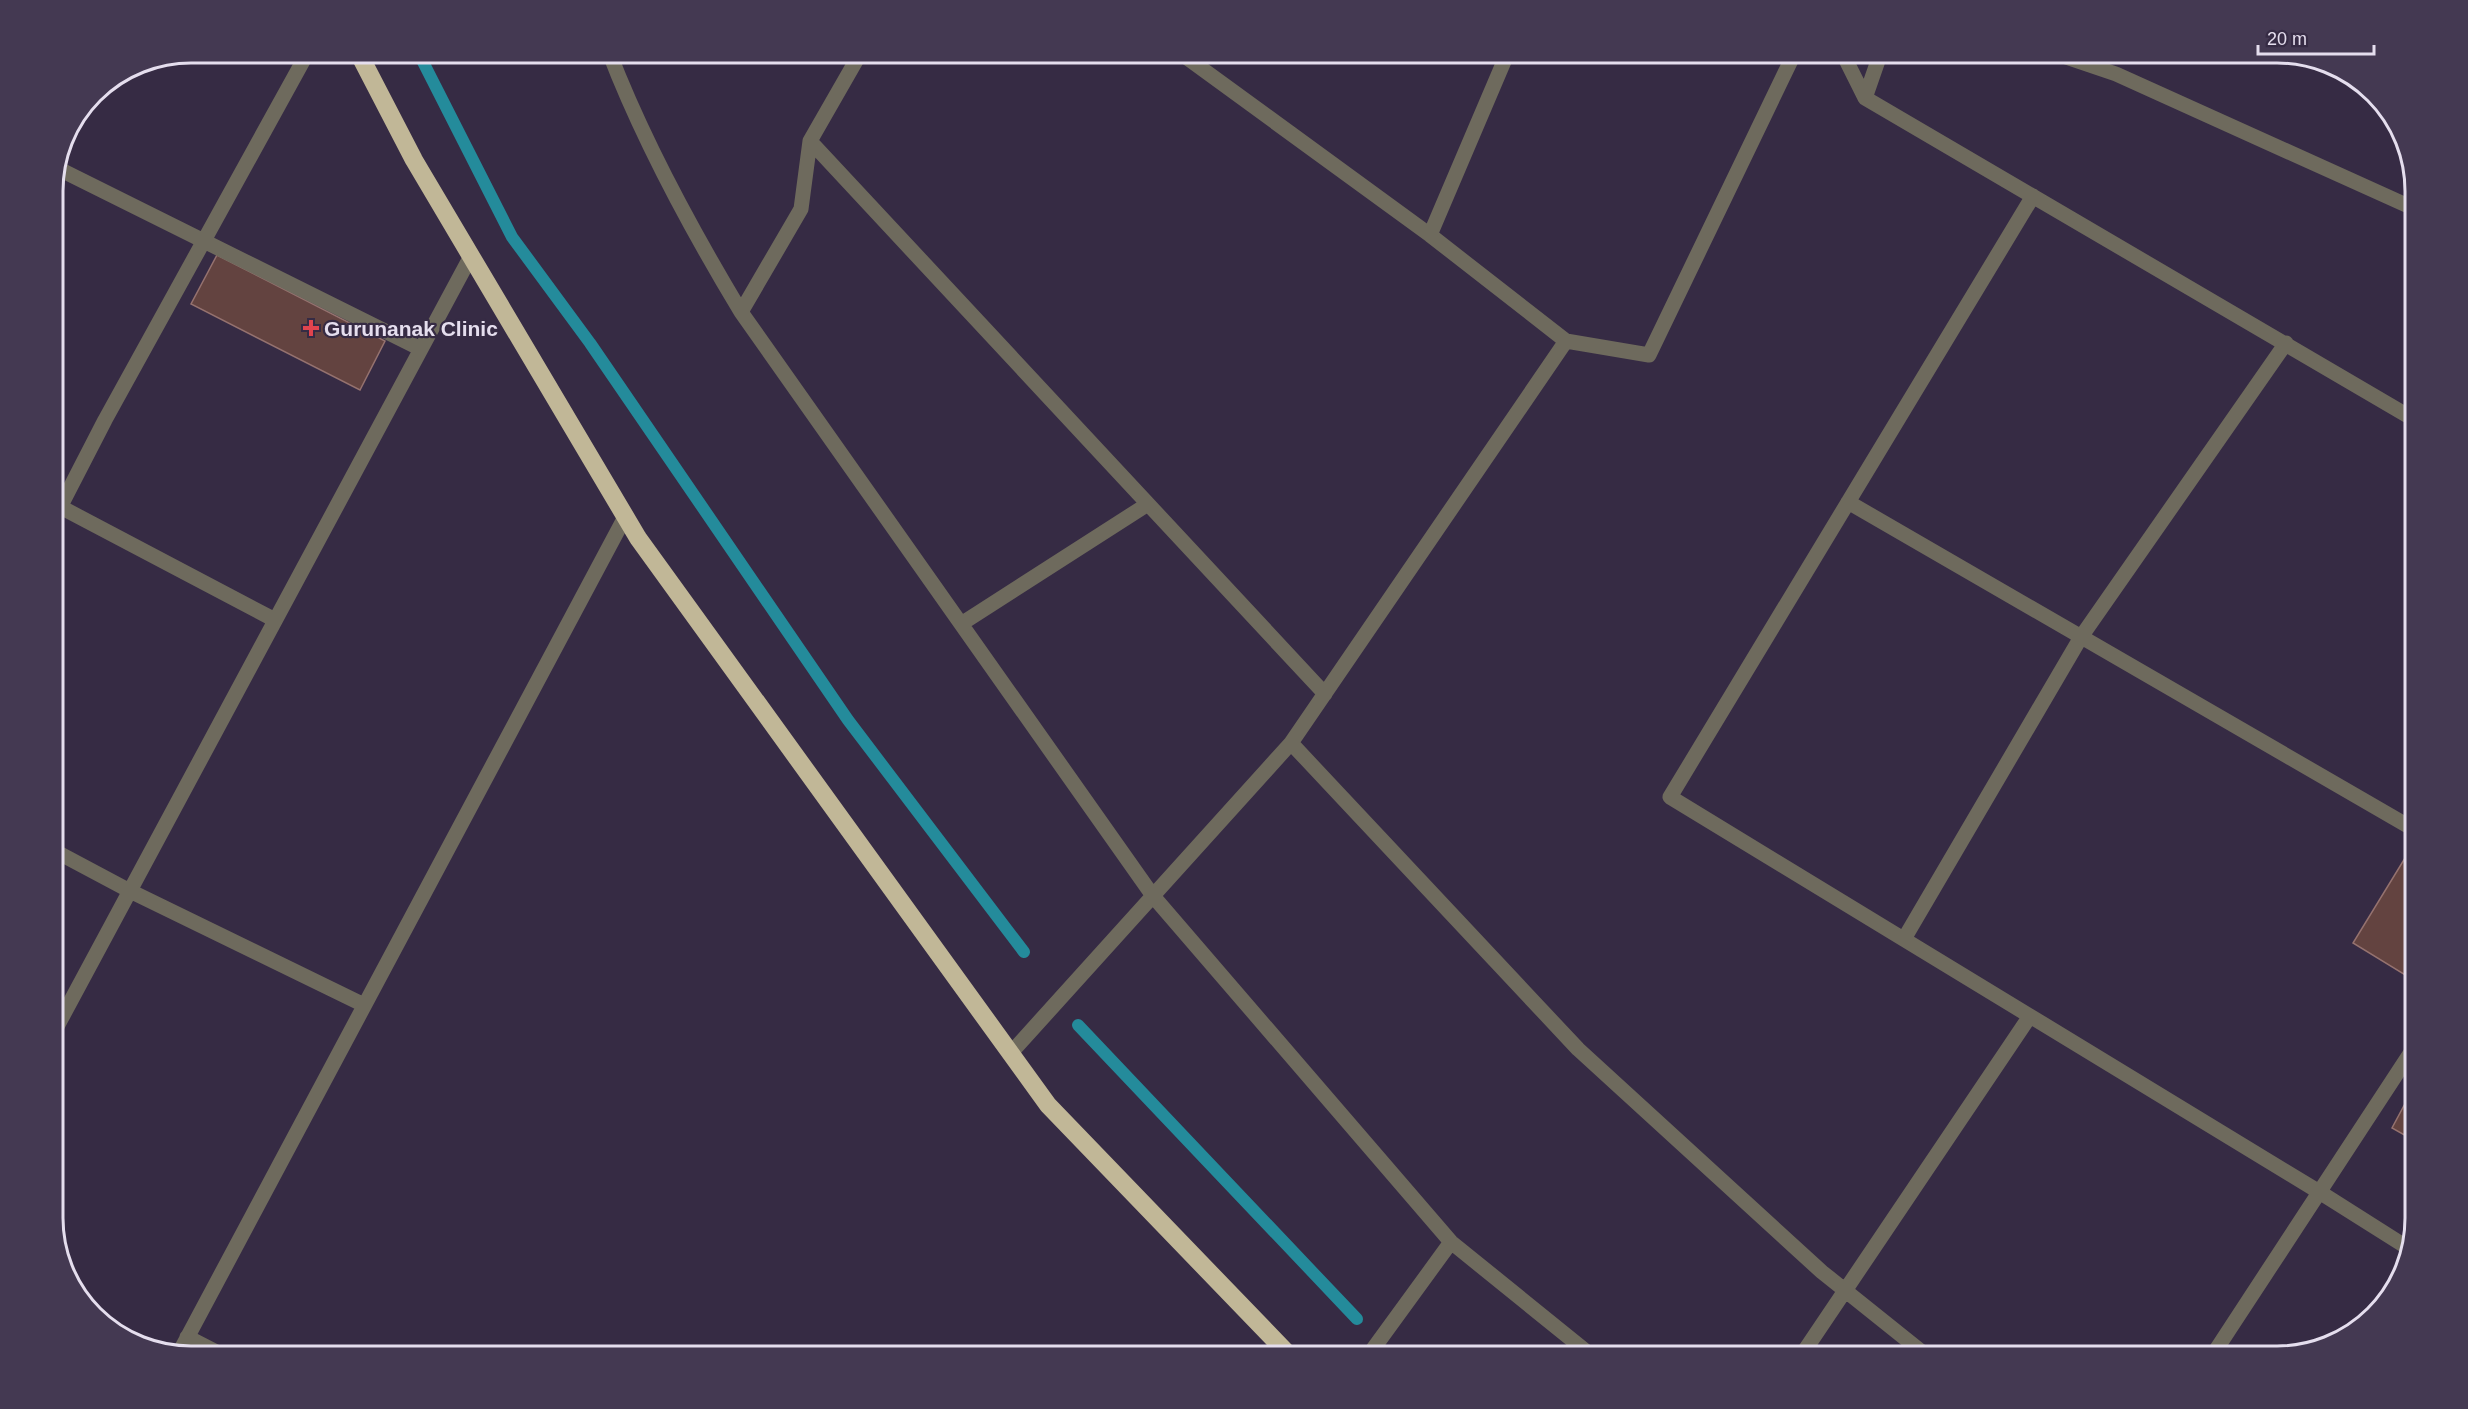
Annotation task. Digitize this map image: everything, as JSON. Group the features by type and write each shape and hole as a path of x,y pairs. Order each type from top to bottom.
{"highway":[{"path":"364,63 414,160 638,538 1048,1105 1280,1346"}],"street":[{"path":"63,494 302,63"},
{"path":"613,63 621,85 694,234 741,312 1153,896 1452,1242 1580,1346"},
{"path":"741,312 801,209 810,141 855,63"},
{"path":"1194,63 1430,235 1566,341 1649,355 1790,63"},
{"path":"1430,235 1503,63"},
{"path":"1848,63 1865,98 2405,414"},
{"path":"1865,98 1877,63"},
{"path":"2084,63 2116,74 2405,204"},
{"path":"810,141 1325,694"},
{"path":"65,172 421,350"},
{"path":"2033,196 1670,797 2321,1192 2402,1244"},
{"path":"63,1015 471,256"},
{"path":"1010,1054 1291,743 1566,341"},
{"path":"1904,939 2081,637 2286,343"},
{"path":"1848,502 2405,824"},
{"path":"962,624 1148,504"},
{"path":"63,507 275,620"},
{"path":"182,1345 625,517"},
{"path":"1291,743 1578,1049 1846,1291 1915,1346"},
{"path":"63,855 130,891 364,1005"},
{"path":"1808,1346 2030,1016"},
{"path":"2219,1346 2405,1062"},
{"path":"1375,1346 1452,1242"},
{"path":"187,1336 206,1346"}],"building":[{"path":"217,255 385,341 360,390 191,304"},
{"path":"2405,858 2405,975 2353,943"},
{"path":"2405,1104 2405,1135 2392,1128"}],"waterway":[{"path":"424,63 512,237 590,343 848,720 1024,952"},
{"path":"1078,1025 1357,1319"}],"place":[{"name":"Gurunanak Clinic","path":"311,328"}]}
